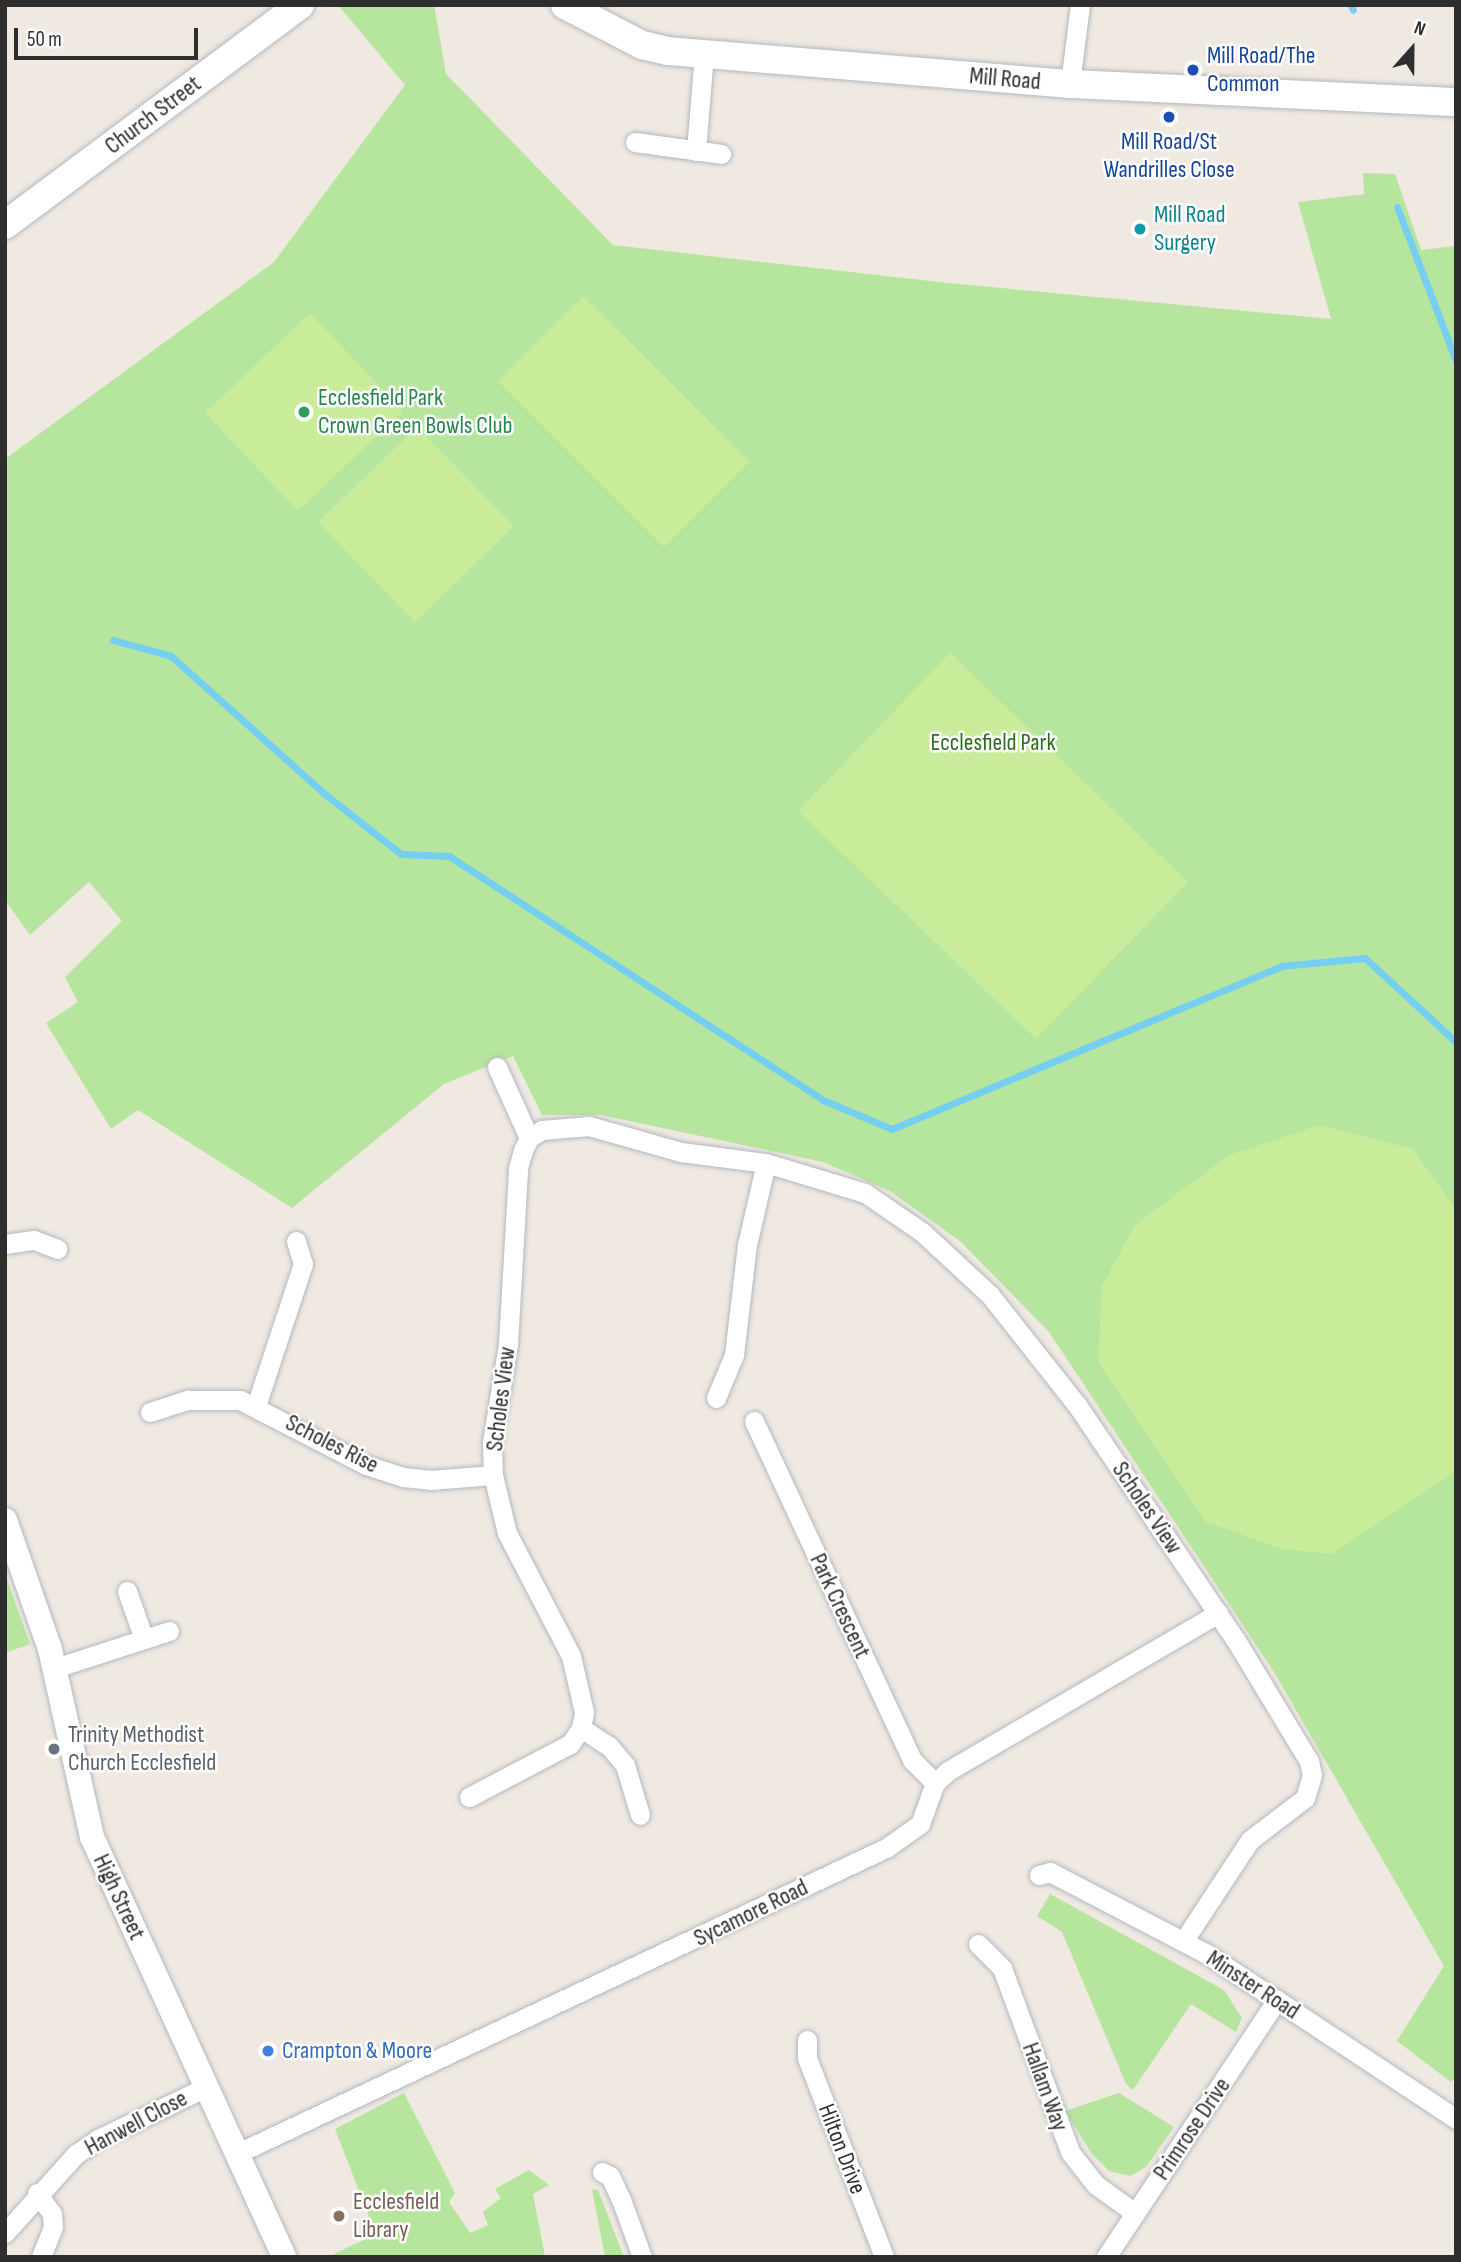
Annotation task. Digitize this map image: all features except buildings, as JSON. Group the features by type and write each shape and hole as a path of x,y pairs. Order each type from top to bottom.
{"main road":[{"name":"Church Street","path":"5,225 300,5"},
{"name":"Mill Road","path":"565,5 642,45 704,54 1070,84 1456,102"}],"street":[{"path":"1070,84 1080,5"},
{"path":"696,150 704,54"},
{"path":"635,142 721,154"},
{"path":"496,1067 529,1138"},
{"name":"Scholes View","path":"581,1728 584,1712 571,1656 507,1533 493,1475 492,1442 508,1344 517,1168 529,1138 555,1126 589,1126 681,1152 766,1163 833,1181 894,1209 990,1295 1077,1405 1218,1614 1309,1761 1312,1786 1292,1810 1250,1840 1184,1940"},
{"path":"716,1398 734,1354 747,1245 766,1163"},
{"path":"5,1244 34,1240 57,1250"},
{"name":"Scholes Rise","path":"256,1406 303,1264 296,1241"},
{"name":"Scholes Rise","path":"149,1412 188,1400 221,1398 256,1406 366,1465 403,1477 430,1480 493,1475"},
{"name":"Park Crescent","path":"754,1421 912,1760 935,1783"},
{"name":"High Street","path":"6,1528 55,1668 92,1837 284,2257"},
{"path":"127,1591 144,1639"},
{"path":"935,1783 948,1771 1218,1614"},
{"path":"55,1668 169,1631"},
{"path":"469,1797 570,1744 581,1728 609,1746 625,1765 640,1815"},
{"name":"Sycamore Road","path":"238,2152 886,1848 920,1824 935,1783"},
{"name":"Minster Road","path":"1040,1874 1050,1872 1184,1940 1456,2119"},
{"name":"Hallam Way","path":"978,1944 1002,1968 1070,2152 1096,2185 1135,2213"},
{"name":"Primrose Drive","path":"1106,2257 1277,2000"},
{"name":"Hilton Drive","path":"807,2040 807,2058 884,2257"},
{"name":"Hanwell Close","path":"5,2233 37,2193 98,2139 208,2086"},
{"path":"602,2172 610,2176 642,2257"},
{"path":"37,2193 52,2214 53,2227 41,2257"}],"green space":[{"name":"Ecclesfield Park","path":"338,5 434,5 446,74 613,245 948,283 1331,319 1298,202 1364,194 1363,173 1395,174 1421,250 1456,246 1456,2077 1451,2082 1397,2041 1444,1966 1274,1672 1049,1332 961,1242 890,1191 823,1162 601,1115 542,1115 513,1056 444,1084 292,1208 138,1110 111,1129 46,1023 78,1002 65,977 122,921 89,882 30,935 5,900 5,459 274,262 405,85"},
{"path":"583,296 750,461 664,547 498,381"},
{"name":"Ecclesfield Park Crown Green Bowls Club","path":"310,313 403,411 298,511 205,413"},
{"name":"Ecclesfield Park Crown Green Bowls Club","path":"417,427 514,526 415,622 318,522"},
{"path":"950,653 1188,882 1036,1039 798,811"},
{"path":"1319,1125 1413,1149 1456,1210 1456,1471 1332,1554 1283,1549 1206,1522 1098,1362 1102,1286 1135,1225 1229,1155"},
{"path":"5,1574 30,1644 5,1653"},
{"path":"1050,1894 1224,1990 1242,2018 1236,2032 1191,2004 1133,2090 1126,2084 1062,1932 1037,1916"},
{"path":"404,2093 455,2193 449,2202 470,2233 488,2225 483,2212 501,2198 495,2189 529,2170 549,2185 533,2194 545,2257 328,2257 376,2234 335,2129"},
{"path":"1119,2093 1174,2127 1146,2167 1130,2176 1109,2171 1092,2154 1065,2111"},
{"path":"592,2189 598,2190 624,2257 605,2257"}],"waterway":[{"path":"1351,5 1353,10"},
{"path":"1397,207 1456,361"},
{"path":"113,640 171,656 326,795 401,854 449,856 823,1100 892,1129 1281,966 1365,958 1456,1042"}],"place":[{"name":"Mill Road/The Common","path":"1193,70"},
{"name":"Mill Road/St Wandrilles Close","path":"1169,117"},
{"name":"Mill Road Surgery","path":"1140,229"},
{"name":"Ecclesfield Park Crown Green Bowls Club","path":"304,412"},
{"name":"Trinity Methodist Church Ecclesfield","path":"54,1749"},
{"name":"Crampton & Moore","path":"268,2051"},
{"name":"Ecclesfield Library","path":"339,2216"}]}
